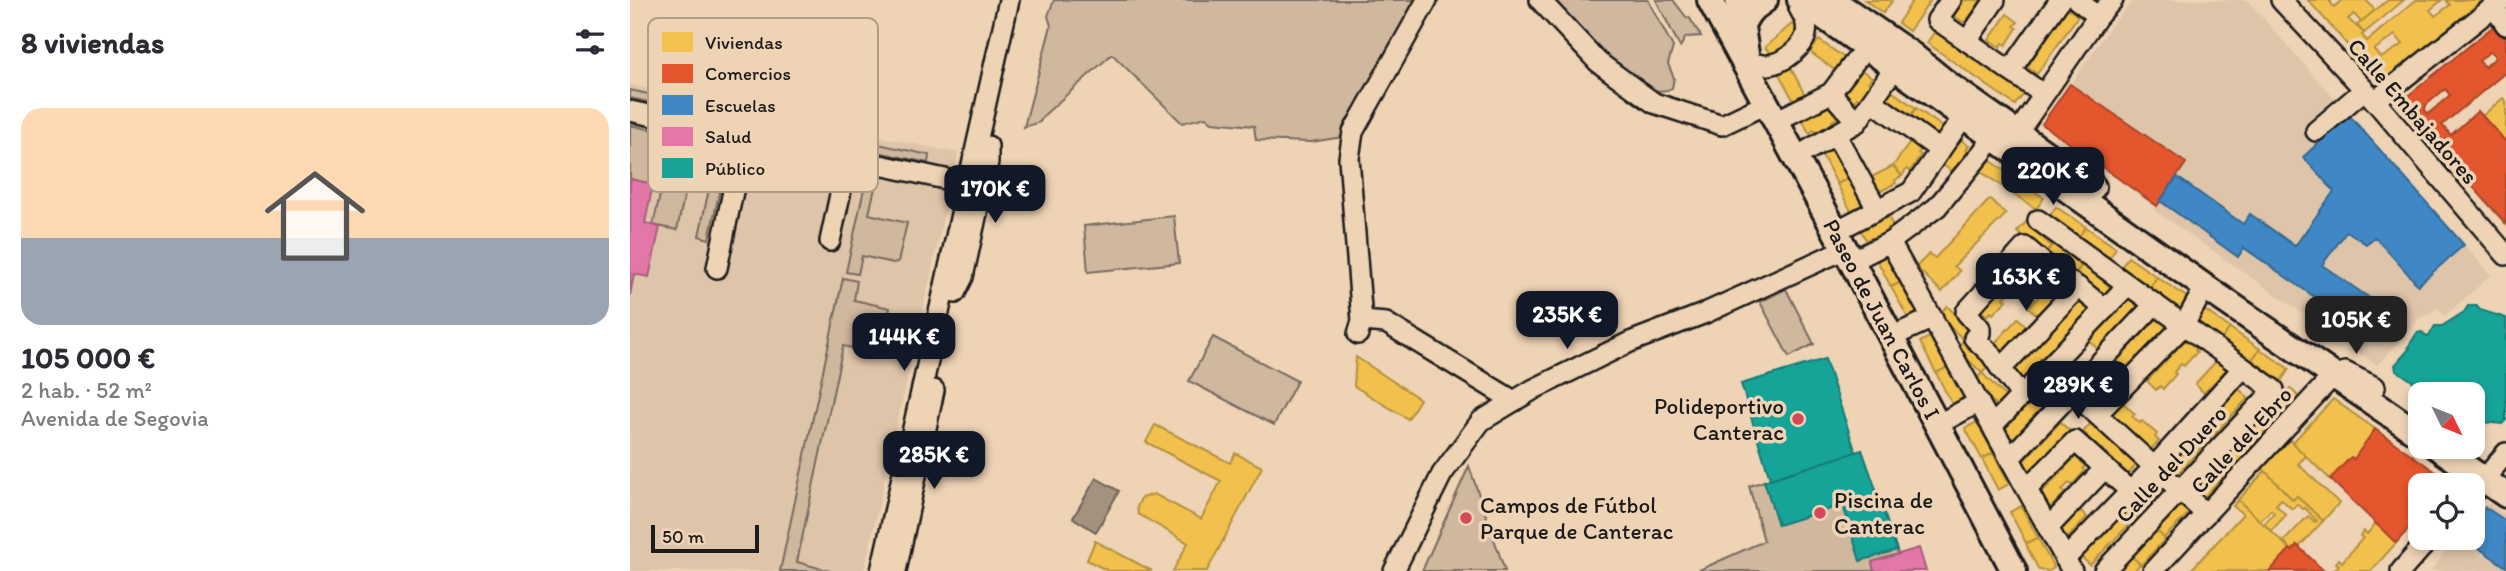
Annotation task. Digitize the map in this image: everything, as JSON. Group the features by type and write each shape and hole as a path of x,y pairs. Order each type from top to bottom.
{"main road":[{"name":"Paseo de Juan Carlos I","path":"1710,0 1724,28 1754,66"},
{"name":"Paseo de Juan Carlos I","path":"1738,0 1740,27 1771,113 2014,571"},
{"path":"1740,27 1750,11 1765,0"},
{"path":"1832,0 1912,55 1950,86 2006,139 2205,287 2408,427"},
{"path":"1801,1 1964,116 2137,220 2408,410"},
{"path":"2462,459 2493,474"},
{"path":"2477,459 2493,474 2506,495"}],"street":[{"path":"881,571 1009,0"},
{"path":"968,184 979,174 988,146 1021,0"},
{"path":"1427,0 1353,132 1349,158 1360,328 1386,323 1514,401"},
{"path":"1540,0 1598,62 1654,103 1722,125 1771,113 1830,93 1866,47"},
{"path":"1951,0 1937,20 2043,94"},
{"path":"1967,41 1996,0"},
{"path":"2010,71 2060,0"},
{"path":"2077,0 2098,16"},
{"path":"1394,571 1442,474 1481,421 1514,401 1630,342 1703,314 1844,247 1890,242 1937,207 1969,171 2006,139 2043,94 2098,16 2113,0"},
{"name":"Calle Embajadores","path":"2281,0 2370,96 2506,255"},
{"path":"1754,66 1779,62 1802,44 1806,37 1806,21 1799,8 1801,1"},
{"path":"2316,131 2370,96 2498,3 2506,25"},
{"path":"1796,158 1857,122 1895,67"},
{"path":"1830,93 1857,122"},
{"path":"1872,102 1940,150"},
{"path":"630,111 648,115"},
{"path":"1844,247 1877,209 1911,191 1964,116"},
{"path":"1836,135 1877,209"},
{"path":"955,293 963,277 988,162 988,146"},
{"path":"878,164 968,184"},
{"path":"896,571 973,199 968,184"},
{"path":"716,268 732,192"},
{"path":"830,241 841,192"},
{"path":"1890,242 2069,565 2130,491 2242,369 2038,220"},
{"path":"2022,396 1991,355 1974,338 1980,333 1980,328 1966,312 2025,247 2105,309"},
{"path":"1992,426 2128,285"},
{"path":"2001,369 2078,287"},
{"path":"2097,414 2184,325 2205,287"},
{"path":"2010,458 2155,304"},
{"path":"1891,337 1933,318"},
{"name":"Calle del Duero","path":"2104,571 2274,390 2242,369"},
{"path":"2048,370 2206,514"},
{"path":"2333,376 2345,372 2375,387"},
{"name":"Calle del Ebro","path":"2152,571 2333,376"},
{"path":"1937,425 1979,402"},
{"path":"2027,489 2075,441 2130,491"},
{"path":"2048,528 2105,468"},
{"path":"888,571 896,547 903,539"},
{"path":"2401,571 2420,550"}],"shaded area":[{"path":"1054,0 1423,0 1343,137 1311,142 1256,140 1254,126 1212,122 1206,117 1182,123 1112,54 1043,116 1040,122 1024,127 1051,26 1048,16"},
{"path":"1551,0 1648,0 1673,47 1668,64 1674,78 1672,88 1652,90 1620,73"},
{"path":"1656,0 1673,0 1687,18 1689,17 1701,36 1686,37 1680,47"},
{"path":"2134,0 2247,0 2491,275 2445,316 2438,308 2420,318 2377,365 2154,210 2186,163 2071,84 2110,27"},
{"path":"630,85 648,89 648,192 878,192 878,136 958,153 864,571 630,571"},
{"path":"630,90 648,94 648,102 630,98"},
{"path":"630,125 648,129 648,183 630,179"},
{"path":"878,144 929,155 928,163 878,152"},
{"path":"661,192 685,192 677,230 653,225"},
{"path":"708,192 719,192 709,239 699,236"},
{"path":"863,192 874,192 869,214 907,223 898,262 862,256 858,274 846,272"},
{"path":"1174,216 1179,263 1088,272 1084,226"},
{"path":"843,278 857,281 854,300 890,308 879,354 843,346 797,562 830,571 780,571"},
{"path":"1786,289 1814,344 1789,357 1760,302"},
{"path":"1213,337 1297,381 1274,425 1189,381"},
{"name":"Piscina de Canterac","path":"1862,450 1898,554 1872,562 1874,571 1697,571 1764,541 1749,486"},
{"name":"Campos de Fútbol Parque de Canterac","path":"1469,466 1505,571 1422,571"},
{"path":"1096,478 1119,491 1096,532 1073,518"},
{"path":"2489,503 2506,515 2506,571 2431,570 2448,550 2485,550 2485,508"}],"building: Viviendas":[{"path":"1865,0 1890,0 1892,1 1883,13"},
{"path":"1913,0 1931,0 1909,31 1898,23"},
{"path":"1964,0 1981,0 1965,23 1954,16"},
{"path":"2308,0 2332,0 2330,2 2334,7 2342,0 2366,0 2375,10 2361,22 2354,14 2348,19 2364,33 2362,35 2367,41 2416,0 2442,0 2430,10 2435,16 2450,5 2446,0 2483,0 2381,83","holes":["2395,35 2403,44 2381,58 2374,50"]},
{"path":"2388,0 2404,0 2364,33 2357,25"},
{"path":"2067,8 2078,16 2037,74 2027,67"},
{"path":"2007,14 2018,22 2014,26 2017,28 2006,45 2003,43 2000,47 1989,40"},
{"path":"1793,23 1802,34 1774,58 1765,47"},
{"path":"1935,31 2024,94 2015,105 1927,43"},
{"path":"1819,40 1849,61 1836,71 1810,52"},
{"path":"1791,68 1807,99 1796,105 1779,74"},
{"path":"1861,70 1872,77 1868,82 1871,84 1860,100 1857,98 1853,103 1843,95"},
{"path":"1887,88 1916,108 1908,120 1879,99"},
{"path":"2503,98 2506,101 2506,142 2482,116"},
{"path":"1830,106 1837,118 1832,121 1833,124 1816,133 1814,130 1809,133 1803,121"},
{"path":"1916,108 1947,130 1938,141 1908,120"},
{"path":"1959,138 1969,146 1966,150 1969,152 1957,169 1955,167 1951,171 1941,163"},
{"path":"1911,141 1922,148 1918,153 1921,155 1910,171 1907,169 1902,176 1893,166"},
{"path":"1832,147 1849,178 1837,184 1821,153"},
{"path":"1984,156 2014,177 2006,189 1976,168"},
{"path":"1893,166 1902,176 1895,180 1896,183 1879,192 1866,180"},
{"path":"2014,177 2044,198 2036,209 2006,189"},
{"path":"1849,178 1864,209 1853,215 1837,184"},
{"path":"1990,199 2006,214 1954,266 1960,271 1942,292 1916,267 1929,254 1935,258"},
{"path":"2056,207 2086,227 2077,239 2048,218"},
{"path":"1887,214 1893,226 1888,228 1890,231 1872,241 1871,238 1866,240 1860,229"},
{"path":"2026,222 2051,246 2043,256 2017,232"},
{"path":"2086,227 2116,248 2108,260 2077,239"},
{"path":"2055,242 2081,267 2072,276 2046,252"},
{"path":"1887,250 1903,281 1891,287 1875,256"},
{"path":"2128,257 2157,277 2149,289 2120,269"},
{"path":"2020,262 2030,271 2025,275 2028,278 2004,298 2007,300 1993,314 1991,312 1987,316 1977,307"},
{"path":"2084,263 2111,288 2101,297 2076,273"},
{"path":"2157,277 2188,298 2179,310 2149,289"},
{"path":"1903,281 1919,312 1908,318 1891,287"},
{"path":"2053,282 2062,290 2038,316 2028,307"},
{"path":"2130,295 2140,304 2136,308 2138,311 2125,325 2122,323 2115,331 2118,333 2104,347 2101,345 2098,349 2088,340"},
{"path":"2081,299 2091,308 2018,385 2012,372"},
{"path":"1947,306 1973,331 1964,340 1938,315"},
{"path":"2200,307 2230,328 2221,340 2195,322"},
{"path":"2159,316 2169,325 2165,329 2168,331 2154,346 2151,343 2144,351 2147,353 2133,368 2131,366 2127,370 2117,361"},
{"path":"2018,318 2027,327 2003,352 1994,344"},
{"path":"2230,328 2260,349 2252,360 2221,340"},
{"path":"1931,336 1948,367 1936,373 1920,342"},
{"path":"2189,336 2199,345 2195,350 2197,352 2184,366 2181,364 2163,389 2160,386 2156,390 2147,381"},
{"path":"1965,339 1991,364 1982,373 1956,348"},
{"path":"2260,349 2289,369 2281,381 2252,360"},
{"path":"1356,357 1420,399 1408,419 1354,386"},
{"path":"2219,358 2229,367 2204,393 2195,384"},
{"path":"1948,367 1964,398 1952,404 1936,373"},
{"path":"1982,373 2007,398 1998,407 1973,382"},
{"path":"2290,388 2299,397 2274,424 2265,415"},
{"path":"2042,389 2052,398 2048,402 2050,404 2037,419 2034,416 2016,441 2013,438 2009,442 2000,434"},
{"path":"2239,389 2248,398 2176,475 2166,466"},
{"path":"2333,399 2375,429 2354,459 2351,457 2330,479 2292,443"},
{"path":"2120,400 2135,414 2132,416 2157,434 2155,437 2159,441 2150,450 2105,409"},
{"path":"2264,414 2273,423 2250,448 2240,439"},
{"path":"1977,422 1993,453 1982,459 1965,428"},
{"path":"2060,422 2070,431 2066,435 2068,437 2055,452 2052,449 2045,457 2047,459 2027,476 2018,467"},
{"path":"2092,422 2137,464 2128,474 2107,459 2110,456 2102,449 2100,452 2085,438 2087,435 2083,432"},
{"path":"1155,425 1230,463 1235,453 1262,467 1207,571 1173,571 1188,543 1138,514 1137,507 1141,498 1154,494 1201,519 1221,481 1146,442"},
{"path":"2241,440 2251,449 2227,474 2217,465"},
{"path":"2289,440 2306,456 2298,464 2339,503 2323,521 2297,496 2293,500 2262,468"},
{"path":"1993,453 2009,484 1998,490 1982,459"},
{"path":"2077,455 2087,464 2083,468 2085,471 2072,485 2069,483 2062,490 2065,493 2051,507 2048,505 2044,509 2035,500"},
{"path":"2216,464 2226,473 2202,500 2192,491"},
{"path":"2265,471 2293,500 2297,496 2323,521 2292,551 2284,541 2308,516 2317,521 2305,508 2297,504 2292,509 2281,499 2276,505 2286,515 2271,531 2264,524 2274,513 2271,510 2260,521 2238,500"},
{"path":"2153,479 2163,489 2090,565 2080,556"},
{"path":"2238,500 2290,549 2270,571 2190,571 2243,514 2233,506"},
{"path":"2179,504 2189,513 2164,538 2155,529"},
{"path":"2021,506 2038,538 2026,543 2010,512"},
{"path":"2078,508 2087,517 2063,543 2057,529"},
{"path":"2376,523 2396,543 2371,571 2334,571 2339,565 2336,563 2339,559 2342,562 2363,538 2360,536 2364,531 2367,534"},
{"path":"2156,530 2165,539 2141,565 2131,556"},
{"path":"2038,538 2054,568 2049,571 2039,570 2026,543"},
{"path":"1095,541 1152,571 1108,571 1087,560"},
{"path":"2131,556 2140,564 2134,571 2115,571"}],"building: Comercios":[{"path":"2496,24 2506,40 2506,72 2442,125 2451,135 2478,111 2506,142 2506,224 2399,103","holes":["2489,52 2493,53 2495,58 2485,67 2479,61","2445,89 2450,95 2428,114 2426,105"]},
{"path":"2070,84 2186,163 2157,206 2042,124"},
{"path":"2375,429 2408,452 2408,459 2417,459 2437,473 2408,473 2408,530 2396,543 2330,479 2351,457 2354,459"},
{"path":"2297,545 2324,571 2270,571 2290,549 2292,551"}],"building: Escuelas":[{"path":"2349,115 2464,245 2418,285 2375,237 2366,244 2347,231 2322,265 2381,306 2357,340 2333,323 2339,314 2244,248 2238,257 2160,201 2177,177 2243,224 2250,214 2295,246 2334,191 2303,157"},
{"path":"2485,507 2506,521 2506,567 2482,550 2485,550"}],"building: Salud":[{"path":"630,179 648,183 648,192 651,192 645,223 660,227 649,277 634,274 630,295"},
{"path":"1919,548 1926,571 1874,571 1872,562"}],"building: Público":[{"path":"2468,306 2477,306 2480,310 2506,318 2506,420 2502,424 2485,422 2485,382 2414,382 2396,370 2395,365 2410,348 2408,347 2417,333 2422,332 2428,337 2435,326 2442,326 2464,312"},
{"name":"Polideportivo Canterac","path":"1825,359 1856,453 1770,479 1741,384"},
{"name":"Piscina de Canterac","path":"1862,450 1897,550 1860,561 1843,505 1778,525 1764,481"}],"place":[{"name":"Polideportivo Canterac","path":"1798,419"},
{"name":"Piscina de Canterac","path":"1820,513"},
{"name":"Campos de Fútbol Parque de Canterac","path":"1466,518"}]}
